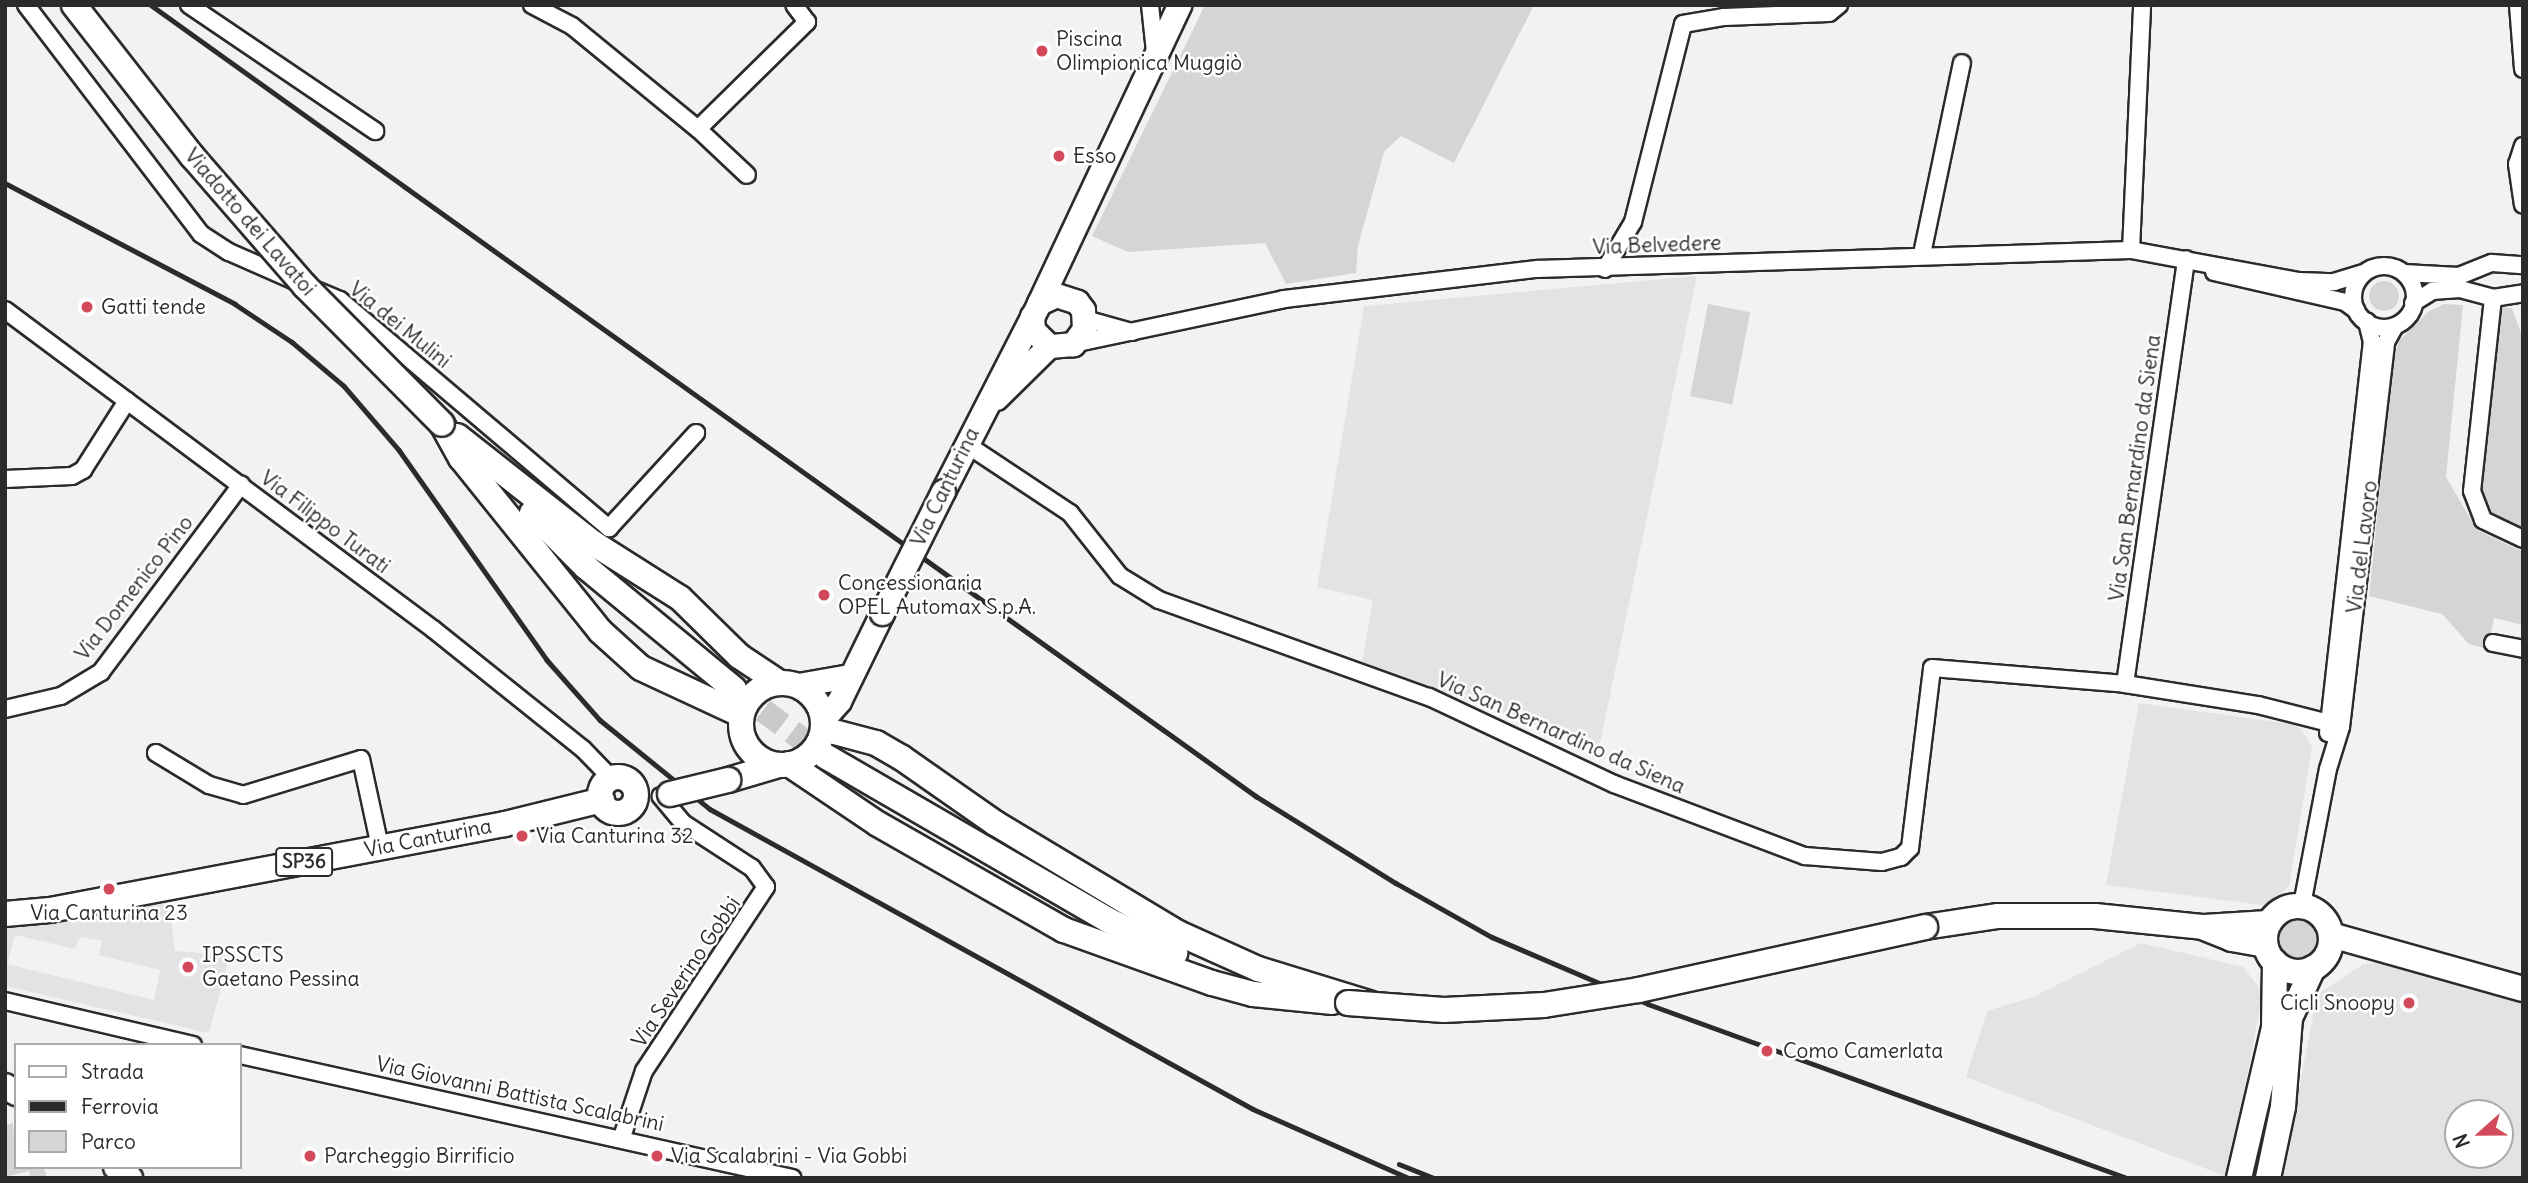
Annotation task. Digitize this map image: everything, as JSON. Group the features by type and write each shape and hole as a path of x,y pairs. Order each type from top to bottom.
{"main road":[{"name":"Viadotto dei Lavatoi","path":"74,5 191,156 305,286 442,424"},
{"name":"Via Canturina","path":"823,724 839,701 983,409 1035,310 1067,237 1179,5"},
{"name":"Via Canturina","path":"1065,295 1067,237"},
{"path":"1065,295 1077,302 1085,319 1073,344 1049,346 1033,330 1035,310 1047,297 1065,295"},
{"name":"Via Canturina","path":"983,409 1049,346"},
{"path":"442,424 593,543 651,577 680,598 739,656 816,699 823,724 812,752 784,764 728,780 655,796 619,813 606,789"},
{"path":"442,424 586,567 734,689"},
{"path":"442,424 461,458 600,631 640,668 742,715"},
{"path":"728,780 738,766 745,741 742,715 755,693 788,684 849,677"},
{"path":"823,724 876,743 902,758 995,824 1255,982"},
{"path":"745,741 759,757 784,764 878,824 1064,930 1255,982 1348,1003 1384,1008 1482,1009 1590,998 1925,927 1998,916 2095,916 2204,927 2269,943 2292,971 2324,953 2372,950 2523,989"},
{"path":"825,756 1108,920 1164,949 1255,982 1384,1008"},
{"name":"Via Canturina","path":"5,914 50,910 380,847 606,789"},
{"path":"2239,1175 2274,1027 2269,943 2282,909 2302,905 2322,915 2324,953 2290,1018 2283,1107 2268,1178"}],"street":[{"name":"Via dei Mulini","path":"26,5 201,233 229,252 340,300 609,528 696,433"},
{"path":"189,5 375,131"},
{"path":"698,129 807,22 794,5"},
{"path":"1150,5 1155,52"},
{"path":"1605,269 1633,222 1683,24 1724,17 1829,13 1839,5"},
{"path":"2131,250 2142,5"},
{"path":"2518,5 2523,69"},
{"path":"543,7 572,26 698,129 747,175"},
{"path":"1922,254 1962,63"},
{"path":"2523,146 2517,164 2523,205"},
{"name":"Via Belvedere","path":"1073,344 1284,299 1537,269 1605,269 1922,254 2131,250 2317,283 2363,274"},
{"name":"Via Belvedere","path":"2186,259 2239,281 2345,302 2361,316"},
{"name":"Via San Bernardino da Siena","path":"2125,684 2186,259"},
{"path":"2520,261 2480,267 2459,276 2404,273 2385,266 2363,274 2355,285 2361,316 2395,326 2404,320 2413,303 2432,291 2460,289 2487,296 2523,293"},
{"path":"2480,267 2473,276 2487,296 2472,491 2483,520 2523,539"},
{"path":"2404,273 2412,285 2413,303"},
{"name":"Via Filippo Turati","path":"5,310 503,683 606,789"},
{"name":"Via del Lavoro","path":"2328,769 2329,723 2372,342 2361,316"},
{"name":"Via Belvedere","path":"1085,319 1135,332"},
{"name":"Via del Lavoro","path":"2302,905 2328,769 2341,727 2386,342 2395,326"},
{"path":"5,479 72,476 83,470 127,401"},
{"name":"Via San Bernardino da Siena","path":"966,444 1070,513 1120,576 1159,600 1429,697 1647,797 1805,856 1882,862 1901,857 1913,842 1932,668 2125,684 2258,705 2329,723"},
{"name":"Via Domenico Pino","path":"5,709 61,696 101,672 241,485"},
{"path":"2493,643 2523,649"},
{"path":"156,753 209,785 243,795 361,759 380,847"},
{"name":"Via Severino Gobbi","path":"622,1137 645,1071 766,893 760,874 694,830 655,796"},
{"path":"5,1001 184,1043"},
{"name":"Via Giovanni Battista Scalabrini","path":"242,1055 622,1137 792,1178"}],"shaded area":[{"path":"1697,276 1599,748 1362,662 1373,600 1317,587 1364,306"},
{"path":"2139,703 2292,724 2302,730 2312,747 2289,886 2275,900 2262,905 2106,885"},
{"name":"IPSSCTS Gaetano Pessina","path":"169,901 175,951 230,955 209,1033 5,986 5,929","holes":["15,935 75,949 80,937 102,941 99,955 160,970 154,1000 7,964"]},
{"path":"2141,943 2243,967 2263,992 2228,1177 1966,1077 1987,1011 2033,997"},
{"path":"2388,960 2523,1000 2523,1178 2282,1178 2317,995 2362,965"}],"green space":[{"path":"1205,5 1534,5 1454,163 1401,136 1384,152 1358,246 1356,273 1286,284 1265,243 1128,252 1092,236"},
{"path":"2384,281 2395,285 2399,296 2395,307 2384,311 2373,307 2369,296 2373,285"},
{"path":"1708,304 1750,312 1732,404 1690,396"},
{"path":"2444,304 2463,305 2446,477 2477,530 2523,552 2523,625 2494,618 2488,649 2469,644 2442,614 2369,596 2393,361 2399,341 2429,311"},
{"path":"2499,307 2512,308 2523,339 2523,530 2489,511 2480,488"},
{"path":"2298,919 2306,920 2312,925 2317,931 2317,947 2312,953 2306,958 2298,959 2290,958 2284,953 2279,947 2278,939 2279,931 2284,925 2290,920"},
{"path":"13,1123 14,1169 45,1169 47,1178 31,1178 29,1171 5,1177 5,1125"}],"tunnel":[{"path":"734,689 825,756"}],"railway":[{"path":"151,5 1256,796 1396,883 1492,937 1648,1004 2127,1178"},
{"path":"5,183 235,304 292,342 344,386 399,450 547,660 600,720 710,809 1253,1109 1409,1178"},
{"path":"1399,1164 1434,1178"}],"place":[{"name":"Piscina Olimpionica Muggiò","path":"1042,51"},
{"name":"Esso","path":"1059,156"},
{"name":"Gatti tende","path":"87,307"},
{"name":"Concessionaria OPEL Automax S.p.A.","path":"824,595"},
{"name":"Via Canturina 32","path":"522,836"},
{"name":"Via Canturina 23","path":"109,889"},
{"name":"IPSSCTS Gaetano Pessina","path":"188,967"},
{"name":"Cicli Snoopy","path":"2409,1003"},
{"name":"Como Camerlata","path":"1767,1051"},
{"name":"Parcheggio Birrificio","path":"310,1156"},
{"name":"Via Scalabrini - Via Gobbi","path":"657,1156"}]}
